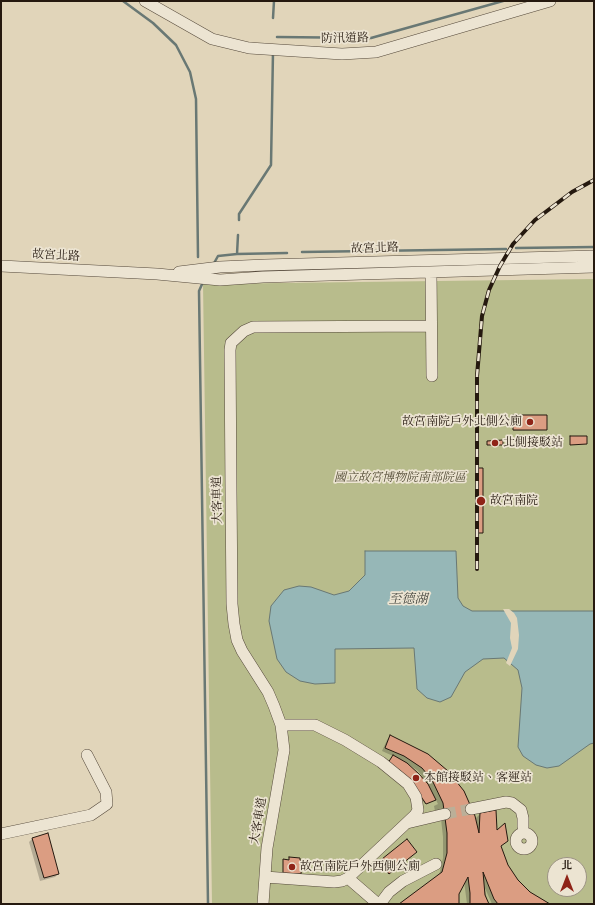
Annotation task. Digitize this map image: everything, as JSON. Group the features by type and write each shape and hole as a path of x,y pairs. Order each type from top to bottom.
{"street":[{"name":"防汛道路","path":"145,1 212,39 249,48 342,54 376,52 550,1"},
{"name":"故宮北路","path":"157,274 220,267 258,265 594,256"},
{"name":"故宮北路","path":"1,266 157,274 220,280 263,277 594,267"},
{"path":"431,272 432,376"},
{"name":"大客車道","path":"263,904 267,848 284,750 280,725 268,692 242,651 237,640 234,624 232,596 231,343 244,331 253,327 432,326"},
{"path":"280,725 315,725 345,740 381,762 401,778 408,784 426,809 444,814 405,824"},
{"path":"1,834 91,815 107,804 106,792 87,755"},
{"path":"265,877 334,882 348,878 415,815 418,810 416,797"},
{"path":"472,809 506,802 512,803 521,810 523,818 523,831"},
{"path":"348,878 379,904 389,892 403,881 436,864"}],"green space":[{"name":"國立故宮博物院南部院區","path":"594,279 594,904 212,904 203,284"}],"water":[{"name":"至德湖","path":"365,551 456,551 458,598 463,606 472,611 594,611 594,743 590,744 559,766 547,768 536,765 523,756 518,747 522,688 518,670 504,658 483,659 465,672 451,697 440,702 427,698 417,689 414,648 335,649 335,683 315,684 300,681 286,672 277,659 269,621 271,606 284,590 299,586 311,587 334,595 349,591 365,575"}],"pier":[{"path":"503,609 509,609 517,618 519,635 518,649 510,666 506,663 512,648 510,638 511,623"}],"building":[{"name":"故宮南院戶外北側公廁","path":"513,415 547,415 547,430 513,430"},
{"path":"570,436 587,436 587,444 570,445"},
{"name":"北側接駁站","path":"503,440 503,445 487,445 487,441"},
{"path":"478,468 483,468 483,533 478,533"},
{"path":"390,735 428,754 448,771 464,791 475,816 479,833 480,813 496,810 497,830 505,823 508,841 501,846 508,865 518,880 530,892 550,904 498,904 494,899 483,872 485,895 489,904 470,904 468,877 459,894 459,904 399,904 442,872 447,853 447,833 443,803 432,780 422,768 404,756 385,748"},
{"name":"本館接駁站、客運站","path":"393,755 407,763 419,774 428,784 436,800 426,804 412,783 401,771 388,763"},
{"path":"48,833 59,874 44,878 32,838"},
{"path":"407,839 417,852 389,874 382,865 385,863 382,859"},
{"name":"故宮南院戶外西側公廁","path":"289,857 300,858 302,861 301,874 283,873 283,859 289,860"}],"waterway":[{"path":"123,1 153,23 176,45 190,72 196,99 198,257"},
{"path":"273,18 274,1"},
{"path":"277,37 371,38 503,1"},
{"path":"239,220 239,214 271,165 273,52"},
{"path":"238,235 237,254 287,253"},
{"path":"516,248 594,247"},
{"path":"302,252 506,249"},
{"path":"213,265 218,256 237,254"},
{"path":"203,282 199,291 208,904"}],"tunnel":[{"path":"445,814 471,809"}],"railway":[{"path":"477,569 477,376 482,316 489,290 500,266 513,244 535,220 572,192 594,180"}],"place":[{"name":"故宮南院戶外北側公廁","path":"530,422"},
{"name":"北側接駁站","path":"495,443"},
{"name":"故宮南院","path":"481,501"},
{"name":"本館接駁站、客運站","path":"416,778"},
{"name":"故宮南院戶外西側公廁","path":"292,867"}]}
